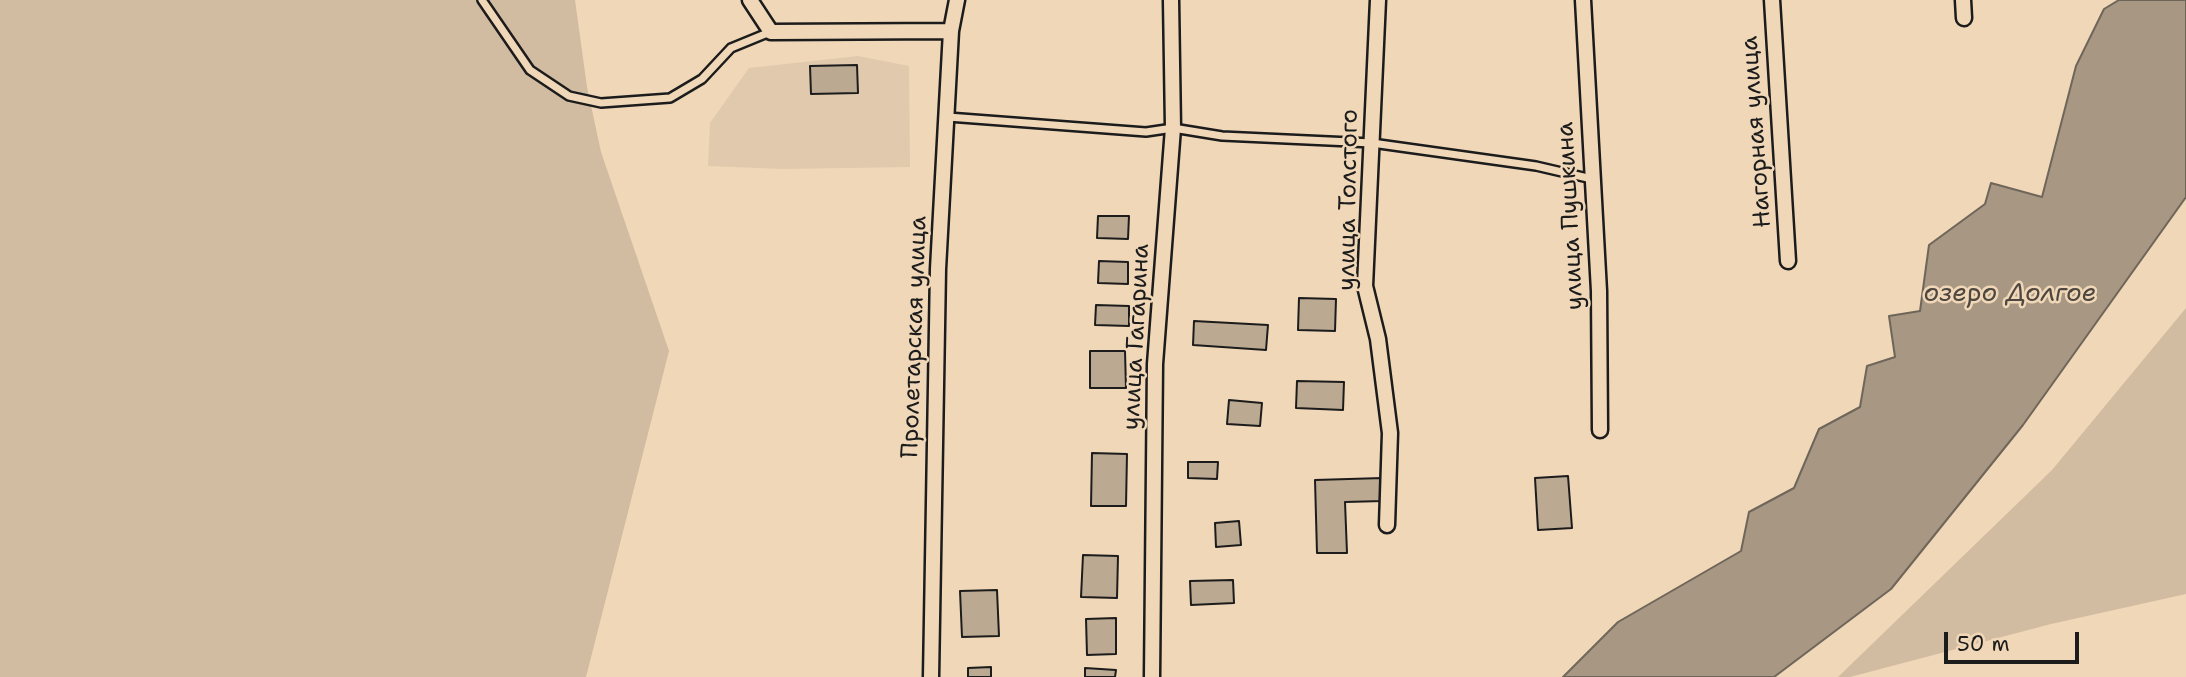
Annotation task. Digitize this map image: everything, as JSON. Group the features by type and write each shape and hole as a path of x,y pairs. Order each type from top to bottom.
{"street":[{"path":"750,0 771,32 951,31"},
{"name":"Пролетарская улица","path":"931,677 938,269 951,31 957,0"},
{"name":"улица Гагарина","path":"1152,677 1155,364 1173,128 1171,0"},
{"name":"улица Толстого","path":"1378,0 1365,286 1378,339 1390,433 1387,525"},
{"name":"улица Пушкина","path":"1583,0 1599,290 1600,430"},
{"name":"Нагорная улица","path":"1772,0 1788,261"},
{"path":"1963,0 1964,18"}],"lane":[{"path":"482,0 530,70 569,96 601,103 670,98 702,79 731,48 771,32"},
{"path":"948,117 1146,132 1173,128 1222,136 1371,143 1536,166 1593,179"}],"shaded area":[{"path":"0,0 575,0 587,87 601,152 669,351 586,677 0,677"},
{"path":"858,56 909,66 910,167 783,169 708,166 710,123 749,68"},
{"path":"2186,308 2186,594 2051,624 1850,677 1838,677 2052,470"}],"water":[{"name":"озеро Долгое","path":"2119,0 2186,0 2186,197 2023,425 1891,589 1774,677 1563,677 1618,622 1741,551 1749,512 1794,488 1819,429 1860,407 1867,366 1895,357 1889,316 1920,311 1929,245 1985,204 1991,183 2042,197 2076,66 2104,9"}],"building":[{"path":"857,65 858,93 811,94 810,66"},
{"path":"1098,216 1129,216 1128,239 1097,238"},
{"path":"1099,261 1128,262 1128,284 1098,283"},
{"path":"1299,298 1336,299 1335,331 1298,330"},
{"path":"1096,305 1129,306 1129,326 1095,325"},
{"path":"1194,321 1268,325 1266,350 1193,345"},
{"path":"1090,351 1125,351 1126,388 1090,388"},
{"path":"1297,381 1344,382 1343,410 1296,408"},
{"path":"1229,400 1262,403 1260,426 1227,424"},
{"path":"1092,453 1127,454 1126,506 1091,506"},
{"path":"1188,462 1218,462 1217,479 1188,478"},
{"path":"1568,476 1572,528 1538,530 1535,478"},
{"path":"1383,478 1383,501 1345,502 1347,553 1317,553 1315,480"},
{"path":"1239,521 1241,545 1216,547 1215,523"},
{"path":"1083,555 1118,556 1117,598 1081,597"},
{"path":"1233,580 1234,603 1191,605 1190,581"},
{"path":"997,590 999,636 962,637 960,591"},
{"path":"1116,618 1116,654 1087,655 1086,619"},
{"path":"991,667 991,677 968,677 968,668"},
{"path":"1085,668 1116,670 1115,677 1085,677"}]}
